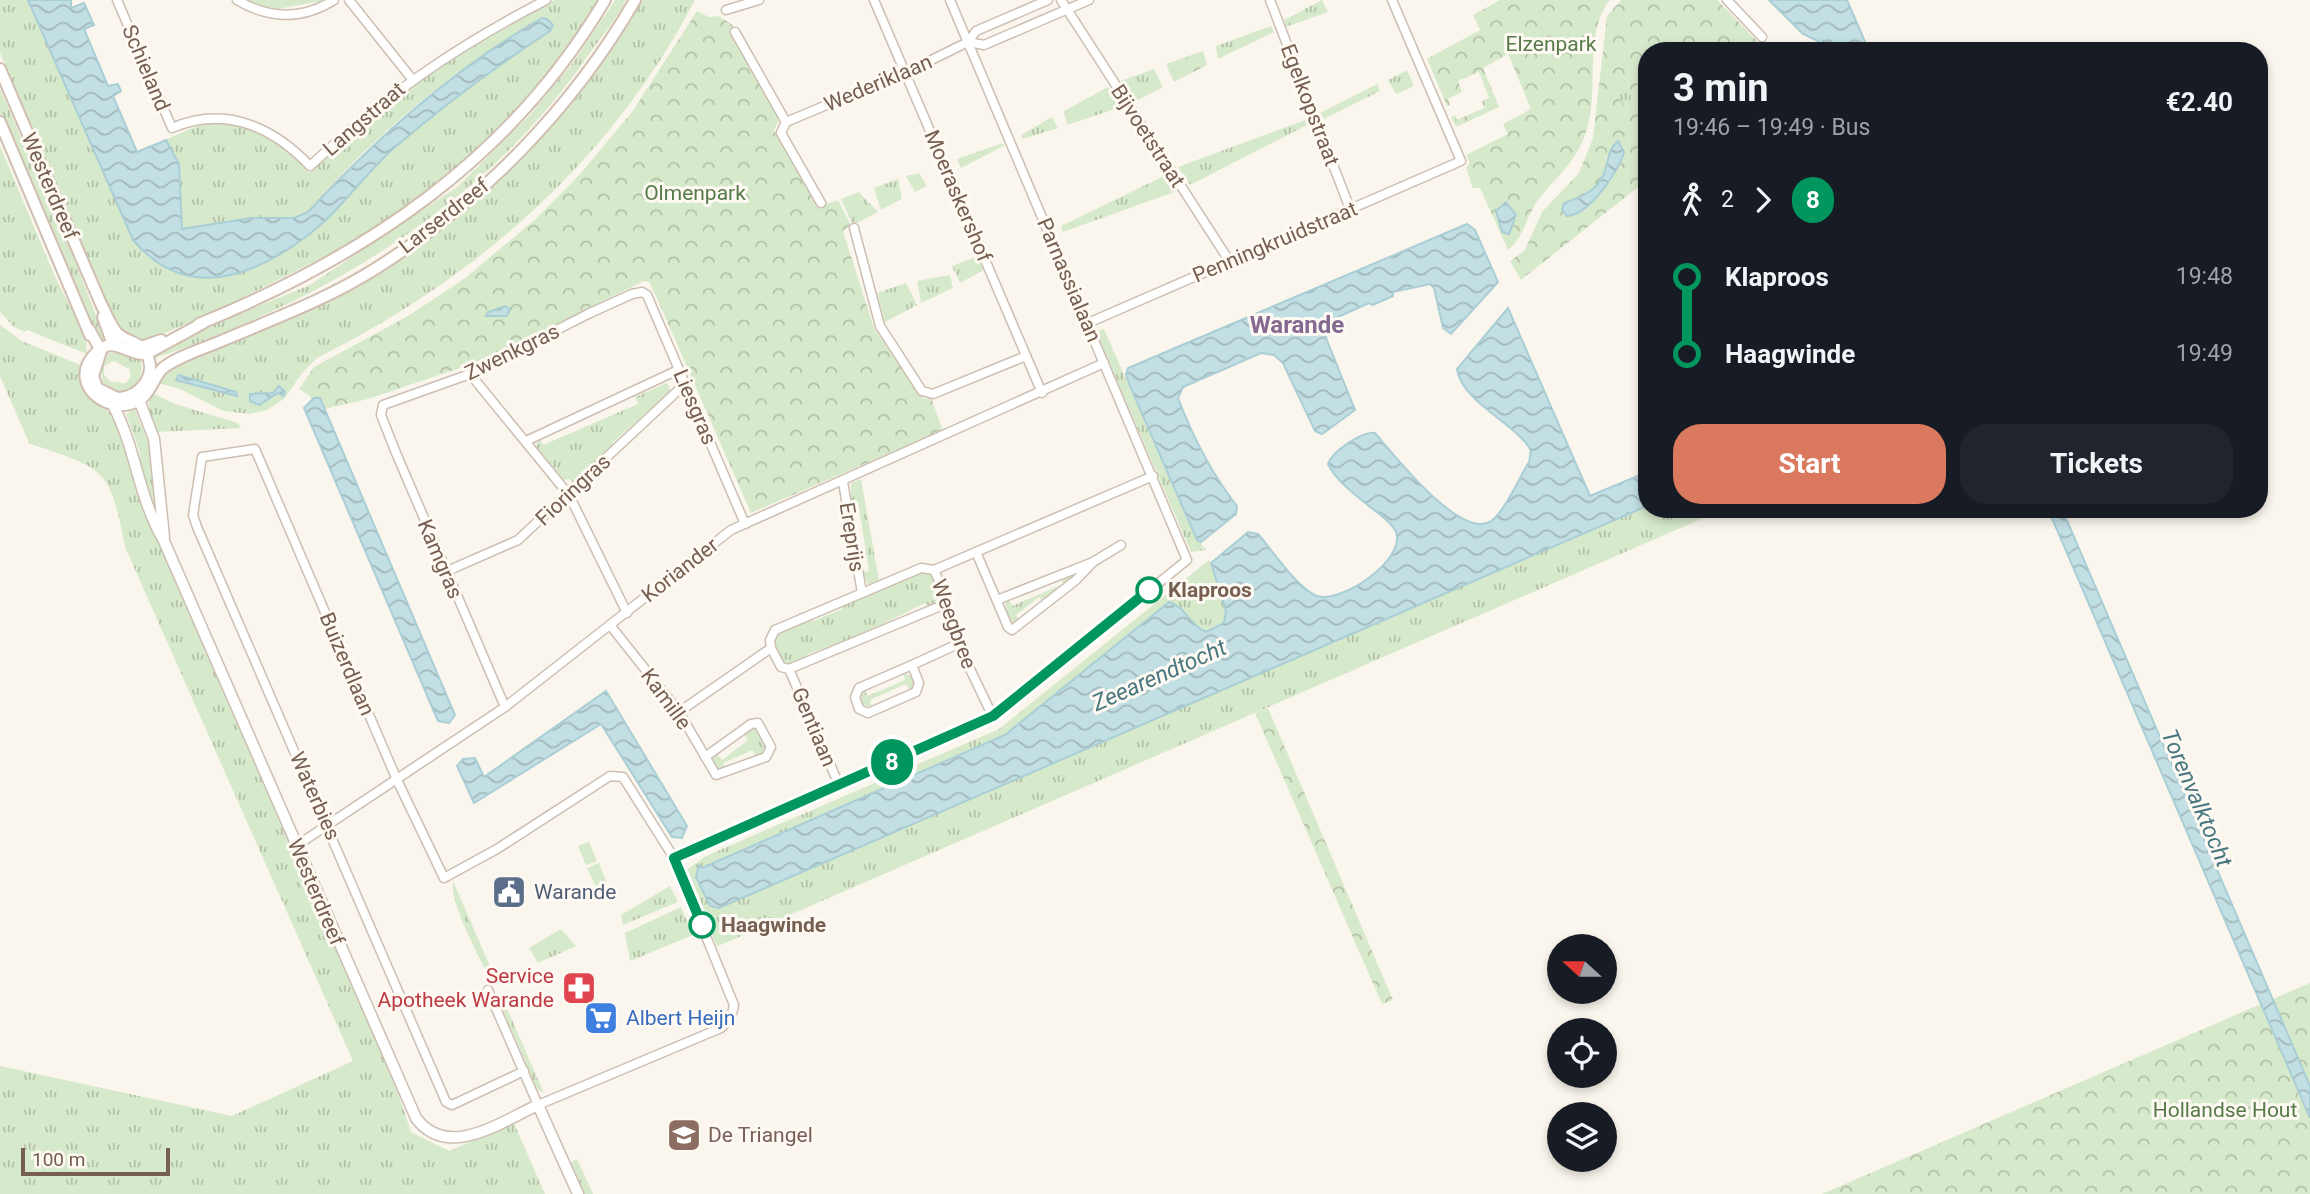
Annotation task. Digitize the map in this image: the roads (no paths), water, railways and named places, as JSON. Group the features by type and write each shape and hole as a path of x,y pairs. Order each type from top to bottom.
{"main road":[{"name":"Larserdreef","path":"143,350 360,246 426,201 486,149 540,93 575,48 605,0"},
{"name":"Larserdreef","path":"154,372 290,312 374,270 439,224 492,178 536,133 586,74 635,0"},
{"name":"Westerdreef","path":"0,69 101,304 117,332 143,350"},
{"name":"Westerdreef","path":"0,123 52,250 98,351"},
{"name":"Westerdreef","path":"101,304 106,328 117,345"},
{"path":"117,345 143,350 154,372 152,388 129,405 113,405 98,399 88,387 86,371 98,351 117,345"},
{"path":"98,351 102,357 93,376 97,388 117,398 138,397"}],"street":[{"name":"Schieland","path":"117,0 172,128 180,124"},
{"path":"237,0 268,15 304,14 334,0"},
{"path":"349,0 412,79"},
{"name":"Langstraat","path":"180,124 218,118 244,121 290,145 310,166 412,79 482,33 546,0"},
{"path":"726,10 759,0"},
{"name":"Moeraskershof","path":"874,0 1042,393"},
{"name":"Parnassialaan","path":"950,0 1187,560 993,716"},
{"name":"Wederiklaan","path":"786,122 905,72 968,42 976,31 1048,0"},
{"name":"Bijvoetstraat","path":"1061,0 1230,261"},
{"name":"Wederiklaan","path":"968,42 984,45 1089,0"},
{"name":"Egelkopstraat","path":"1270,0 1350,209"},
{"name":"Penningkruidstraat","path":"1088,323 1461,161 1392,0"},
{"path":"1727,0 1762,37"},
{"path":"735,32 786,122 780,133 821,203"},
{"path":"853,228 880,326 922,391 933,394 1026,356"},
{"name":"Liesgras","path":"642,292 647,295 745,524"},
{"name":"Zwenkgras","path":"381,409 388,402 470,374 599,309 642,292"},
{"name":"Koriander","path":"296,846 505,707 731,530 1104,363"},
{"path":"526,441 678,370"},
{"path":"470,374 569,495 627,612"},
{"name":"Fioringras","path":"445,572 518,540 685,384"},
{"name":"Westerdreef","path":"138,397 156,450 164,541"},
{"name":"Westerdreef","path":"113,405 132,451 141,494 164,541 412,1111 421,1124 443,1137 464,1138 538,1105"},
{"name":"Kamgras","path":"381,409 396,453 445,572 505,707"},
{"name":"Waterbies","path":"255,450 245,449 202,457 193,515 446,1102 452,1105 524,1071"},
{"name":"Buizerdlaan","path":"255,450 397,780 444,878 497,849 610,776 623,777 674,858"},
{"path":"943,605 789,669 781,667 771,648 770,640 775,631 921,568 934,570 1153,476"},
{"name":"Ereprijs","path":"843,482 862,593"},
{"path":"997,600 1093,562 1121,545"},
{"path":"976,552 1008,627 1018,628 1093,562"},
{"name":"Weegbree","path":"934,570 945,595 943,605 958,644 993,716"},
{"name":"Kamille","path":"610,625 679,712 705,757 716,775 766,757 771,747 761,725 751,724 705,757"},
{"path":"912,665 919,682 916,692 868,713 859,709 855,697 859,688 958,644"},
{"path":"679,712 771,648"},
{"name":"Gentiaan","path":"789,669 839,785"},
{"path":"538,1105 704,1036 726,1024 731,1018 734,999 674,858 993,716"},
{"path":"488,990 578,1194"}],"water":[{"path":"28,0 71,0 71,8 84,3 94,25 84,29 108,86 118,84 121,91 113,96 137,152 166,140 179,164 182,229 251,218 294,218 308,212 361,158 447,82 542,18 553,25 550,31 470,87 393,149 330,216 307,236 263,263 241,272 218,277 196,277 174,271 153,259 133,240"},
{"path":"1769,0 1847,0 1865,42 1820,42 1803,34"},
{"path":"1618,141 1624,152 1610,180 1584,208 1567,216 1562,210 1564,203 1584,195 1596,186 1604,175 1611,150"},
{"path":"1506,202 1516,215 1509,234 1502,232 1496,211"},
{"path":"1467,224 1475,230 1498,282 1451,334 1443,328 1434,288 1430,284 1393,292 1393,296 1373,305 1369,303 1329,321 1326,338 1355,410 1322,434 1315,431 1283,363 1274,355 1261,353 1183,387 1178,398 1190,427 1211,468 1237,506 1236,514 1201,542 1197,540 1129,384 1126,374 1128,368"},
{"path":"505,306 510,309 507,316 486,316 488,312"},
{"name":"Zeearendtocht","path":"1508,308 1590,496 1638,476 1638,510 719,908 710,906 696,877 699,865 702,868 1005,735 1169,602 1175,604 1206,632 1224,623 1226,611 1211,563 1248,532 1258,534 1294,578 1317,596 1328,597 1341,593 1369,578 1391,555 1396,543 1396,532 1385,519 1343,484 1328,464 1335,453 1356,439 1375,433 1428,492 1446,507 1463,519 1478,524 1491,521 1512,494 1529,462 1531,451 1525,441 1469,392 1457,369"},
{"path":"179,375 236,392 237,396 176,380"},
{"path":"279,386 285,392 283,396 278,393 259,405 250,401 250,394 273,393"},
{"path":"314,398 320,398 455,715 449,723 438,721 304,408"},
{"path":"2052,518 2066,518 2310,1086 2310,1118"},
{"path":"606,691 687,826 682,838 672,837 601,724 474,803 457,766 463,759 475,758 484,777"}],"place":[{"name":"Klaproos","path":"1149,590"},
{"name":"Warande","path":"509,892"},
{"name":"Haagwinde","path":"702,925"},
{"name":"Service Apotheek Warande","path":"579,988"},
{"name":"Albert Heijn","path":"601,1018"},
{"name":"De Triangel","path":"684,1135"}],"district":[{"name":"Warande","path":"1297,325"}],"park label":[{"name":"Elzenpark","path":"1551,44"},
{"name":"Olmenpark","path":"695,193"},
{"name":"Hollandse Hout","path":"2225,1110"}],"water label":[{"name":"Torenvalktocht","path":"2197,798"}]}
